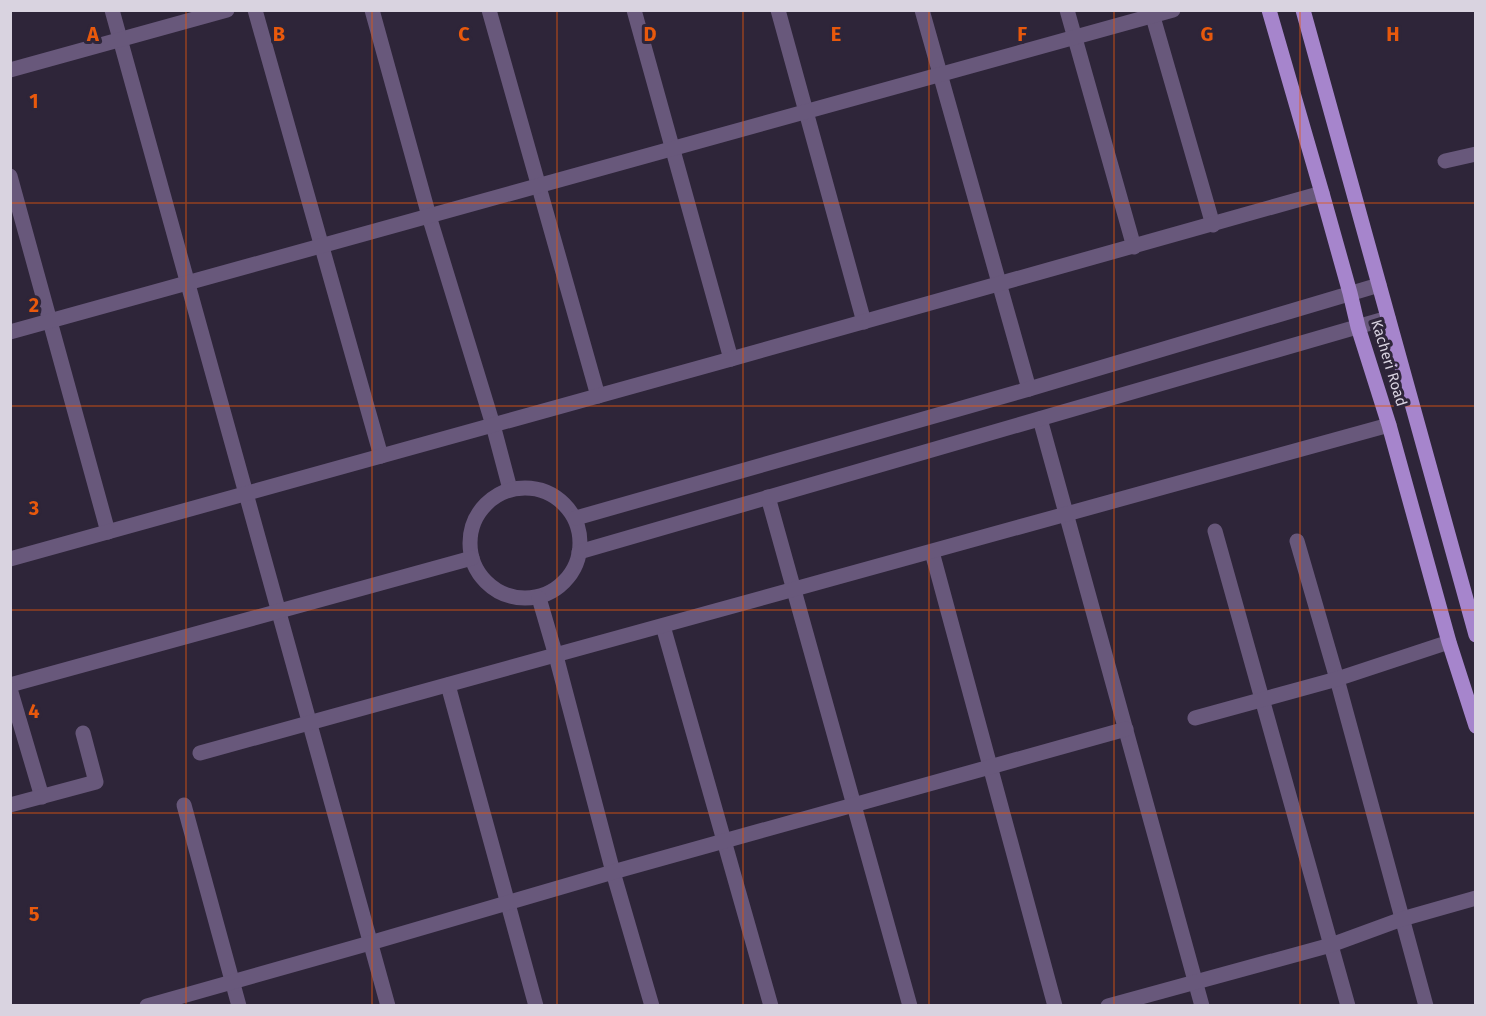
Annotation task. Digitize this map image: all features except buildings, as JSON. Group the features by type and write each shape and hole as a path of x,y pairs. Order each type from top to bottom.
{"main road":[{"name":"Kacheri Road","path":"1269,10 1449,642 1476,726"},
{"name":"Kacheri Road","path":"1303,10 1476,635"}],"street":[{"path":"112,10 388,1005"},
{"path":"10,70 227,10"},
{"path":"255,10 381,456"},
{"path":"372,10 429,216 493,425 510,489"},
{"path":"489,10 598,396"},
{"path":"634,10 731,359"},
{"path":"778,10 864,322"},
{"path":"922,10 1029,390"},
{"path":"1067,10 1134,247"},
{"path":"10,332 1173,10"},
{"path":"1152,14 1213,225"},
{"path":"1445,161 1476,154"},
{"path":"10,176 108,532"},
{"path":"10,559 1322,193"},
{"path":"576,518 1029,390 1378,285"},
{"path":"579,552 1388,318"},
{"path":"1040,419 1202,1005"},
{"path":"200,753 1389,425"},
{"path":"510,489 537,489 555,496 576,518 580,545 577,563 568,578 556,590 539,598 522,599 506,595 490,587 478,574 472,558 470,540 474,522 484,505 510,489"},
{"path":"768,497 910,1005"},
{"path":"1215,531 1348,1005"},
{"path":"1297,541 1426,1005"},
{"path":"932,552 1055,1005"},
{"path":"10,685 472,558"},
{"path":"539,598 613,872 652,1005"},
{"path":"663,626 771,1005"},
{"path":"1195,718 1337,680 1449,642"},
{"path":"448,685 536,1005"},
{"path":"10,689 42,796"},
{"path":"147,1005 1126,729"},
{"path":"10,806 96,782 83,733"},
{"path":"184,805 239,1005"},
{"path":"1108,1005 1331,945 1402,919 1476,898"}]}
